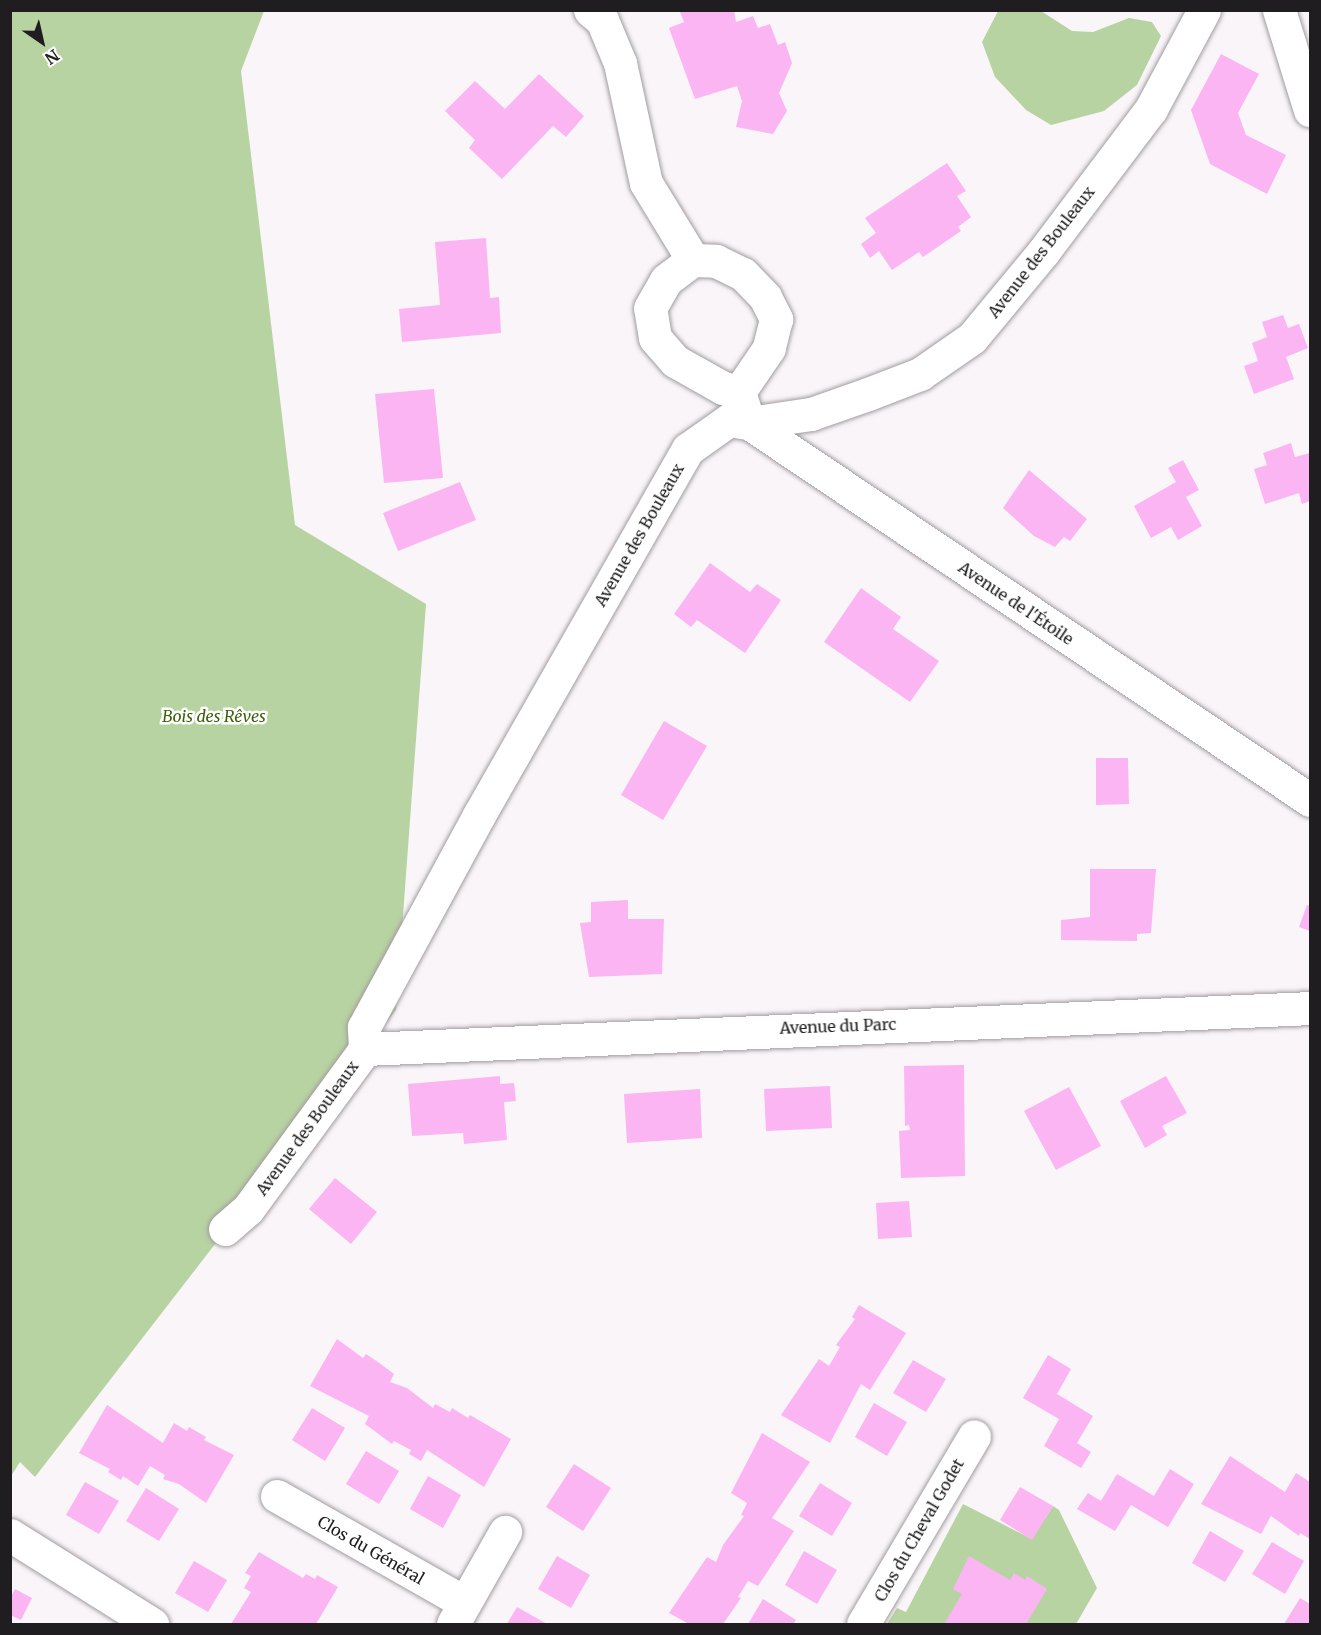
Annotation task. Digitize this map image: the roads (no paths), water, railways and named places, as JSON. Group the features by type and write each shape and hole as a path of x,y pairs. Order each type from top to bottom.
{"street":[{"path":"590,10 602,20 620,63 646,183 693,260"},
{"name":"Avenue des Bouleaux","path":"225,1229 248,1209 365,1049 364,1027 479,815 684,456 707,433 729,420 749,423 811,414 920,374 972,338 1044,251 1151,109 1204,10"},
{"path":"1280,10 1311,110"},
{"path":"693,260 716,261 743,274 765,297 776,319 769,348 739,392 723,388 675,361 655,338 650,308 666,280 693,260"},
{"path":"739,392 749,423"},
{"name":"Avenue de l'Étoile","path":"749,423 1311,801"},
{"name":"Avenue du Parc","path":"365,1049 1311,1008"},
{"name":"Clos du Cheval Godet","path":"863,1624 974,1436"},
{"name":"Clos du Général","path":"277,1496 459,1614 505,1532"},
{"path":"10,1535 152,1624"}],"park label":[{"name":"Bois des Rêves","path":"214,716"}]}
